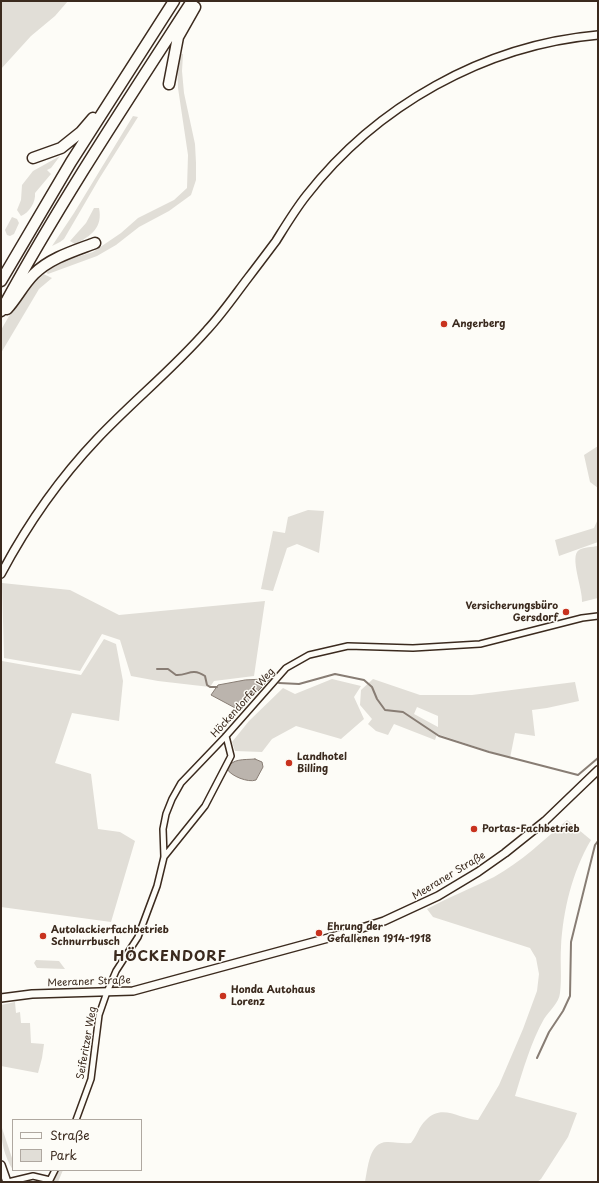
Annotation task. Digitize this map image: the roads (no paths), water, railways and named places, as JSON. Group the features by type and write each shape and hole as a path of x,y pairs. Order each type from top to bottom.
{"highway":[{"path":"1,281 36,220 174,1"},
{"path":"1,311 29,260 76,182 192,1"},
{"path":"169,84 178,37 196,6 197,1"},
{"path":"33,158 61,148 81,132 113,96"},
{"path":"1,314 15,300 25,283 49,262 95,242"}],"main road":[{"path":"1,574 34,518 73,465 120,415 170,369 209,329 271,248 288,220 308,194 331,166 353,145 396,110 425,91 468,69 529,48 598,35"},
{"name":"Meeraner Straße","path":"1,998 32,994 133,991 343,934 384,921 416,907 462,882 505,853 545,820 598,770"},
{"path":"1,1165 8,1182"}],"street":[{"name":"Höckendorfer Weg","path":"107,992 116,972 138,937 156,886 164,857 163,829 166,814 172,798 181,784 286,668 309,655 348,646 413,648 480,644 582,618 598,616"},
{"path":"164,857 205,806 231,756 226,736"},
{"name":"Seiferitzer Weg","path":"76,1119 91,1079 99,1015 107,992"},
{"path":"8,1182 33,1176 50,1180 54,1171"}],"waterway":[{"path":"157,669 168,669 176,675 193,672 200,673 205,676 207,685 210,687 217,687"},
{"path":"279,683 299,684 335,674 364,680 372,687 377,699 385,710 403,712 439,736 489,752 578,775 598,758"},
{"path":"537,1058 549,1032 563,1011 570,996 571,942 595,845 598,841"}],"place":[{"name":"Angerberg","path":"444,324"},
{"name":"Versicherungsbüro Gersdorf","path":"566,612"},
{"name":"Landhotel Billing","path":"289,763"},
{"name":"Portas-Fachbetrieb","path":"474,829"},
{"name":"Ehrung der Gefallenen 1914-1918","path":"319,933"},
{"name":"Autolackierfachbetrieb Schnurrbusch","path":"43,936"},
{"name":"Honda Autohaus Lorenz","path":"223,996"}],"district":[{"name":"HÖCKENDORF","path":"170,957"}]}
